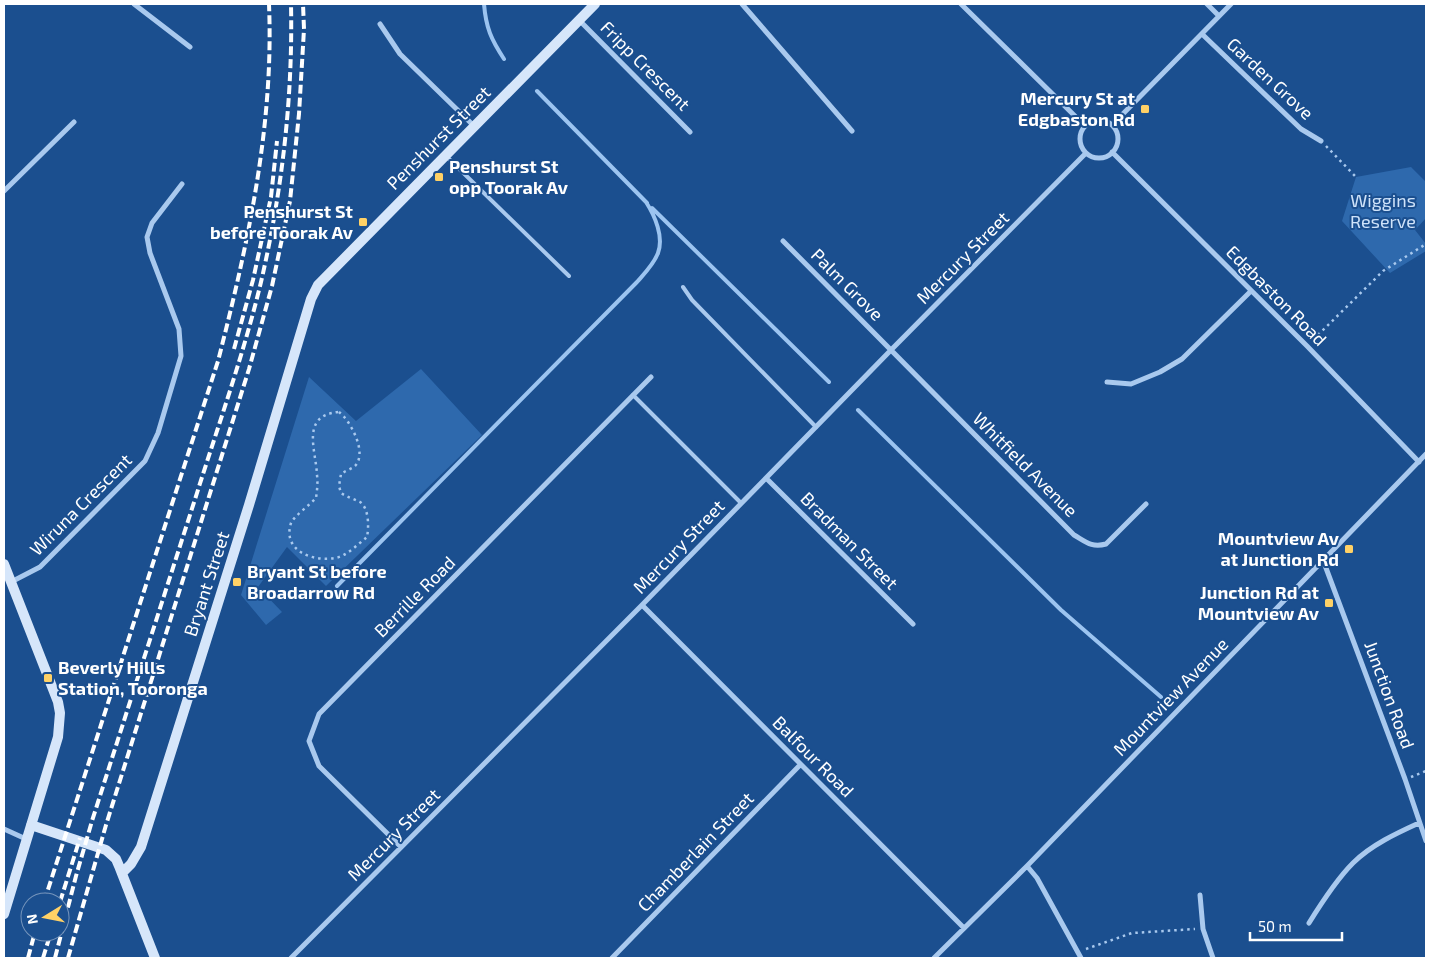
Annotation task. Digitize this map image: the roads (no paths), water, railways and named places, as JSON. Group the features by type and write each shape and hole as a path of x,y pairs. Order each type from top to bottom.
{"street":[{"path":"134,4 190,46"},
{"name":"Penshurst Street","path":"311,299 318,286 328,274 595,4"},
{"path":"742,4 852,131"},
{"path":"961,4 1084,125"},
{"path":"1207,4 1219,16"},
{"path":"1112,125 1231,4"},
{"name":"Fripp Crescent","path":"579,20 690,132"},
{"path":"380,24 400,54 474,126"},
{"name":"Garden Grove","path":"1202,34 1301,129 1321,141"},
{"path":"1095,120 1107,121 1112,125 1116,130 1118,142 1112,152 1102,158 1096,158 1086,153 1080,143 1080,136 1084,125 1095,120"},
{"path":"4,191 74,122"},
{"name":"Edgbaston Road","path":"1112,152 1307,346 1419,462"},
{"name":"Mercury Street","path":"291,958 642,605 1086,153"},
{"name":"Wiruna Crescent","path":"11,582 40,567 145,461 158,433 181,356 180,329 150,253 147,237 152,223 182,184"},
{"name":"Palm Grove","path":"783,241 891,350"},
{"path":"1107,382 1131,384 1160,372 1182,359 1251,291"},
{"name":"Bryant Street","path":"122,873 131,864 141,847 249,505 311,299"},
{"name":"Whitfield Avenue","path":"891,350 1074,535 1090,544 1098,546 1106,544 1146,504"},
{"name":"Berrille Road","path":"401,847 319,766 309,741 319,714 651,377"},
{"name":"Mountview Avenue","path":"934,958 1026,866 1426,454"},
{"name":"Bradman Street","path":"766,478 913,624"},
{"name":"Junction Road","path":"1323,560 1405,779 1426,841"},
{"path":"4,564 53,690 60,713 60,725 51,760 4,914"},
{"name":"Balfour Road","path":"642,605 964,928"},
{"name":"Chamberlain Street","path":"612,958 800,765"},
{"path":"1309,923 1326,896 1353,863 1372,847 1420,823"},
{"path":"31,825 106,850 116,859 155,958"},
{"path":"4,829 26,839"},
{"path":"1026,866 1037,878 1081,958"},
{"path":"1200,894 1203,929 1213,958"}],"lane":[{"path":"446,155 569,276"},
{"path":"683,286 692,300 816,426"},
{"path":"633,395 741,503"}],"waterway":[{"path":"484,4 490,33 504,59"},
{"path":"537,91 647,203"},
{"path":"337,586 649,269 658,253 660,240 653,214 646,202"},
{"path":"652,208 829,382"},
{"path":"858,410 1061,610 1161,697"}],"railway":[{"path":"47,892 218,361 249,229 257,184 267,94 269,4"},
{"path":"55,958 92,821 231,388 261,282 275,213 285,144 290,74 291,4"},
{"path":"68,958 106,825 249,369 272,286 290,201 299,114 304,29 303,4"},
{"path":"234,349 253,280 271,197 277,141"},
{"path":"63,892 80,838"},
{"path":"28,958 32,942"},
{"path":"43,958 48,942"}],"place":[{"name":"Mercury St at Edgbaston Rd","path":"1145,109"},
{"name":"Penshurst St opp Toorak Av","path":"439,177"},
{"name":"Penshurst St before Toorak Av","path":"363,222"},
{"name":"Mountview Av at Junction Rd","path":"1349,549"},
{"name":"Bryant St before Broadarrow Rd","path":"237,582"},
{"name":"Junction Rd at Mountview Av","path":"1329,603"},
{"name":"Beverly Hills Station, Tooronga","path":"48,678"}],"park label":[{"name":"Wiggins Reserve","path":"1383,211"}]}
